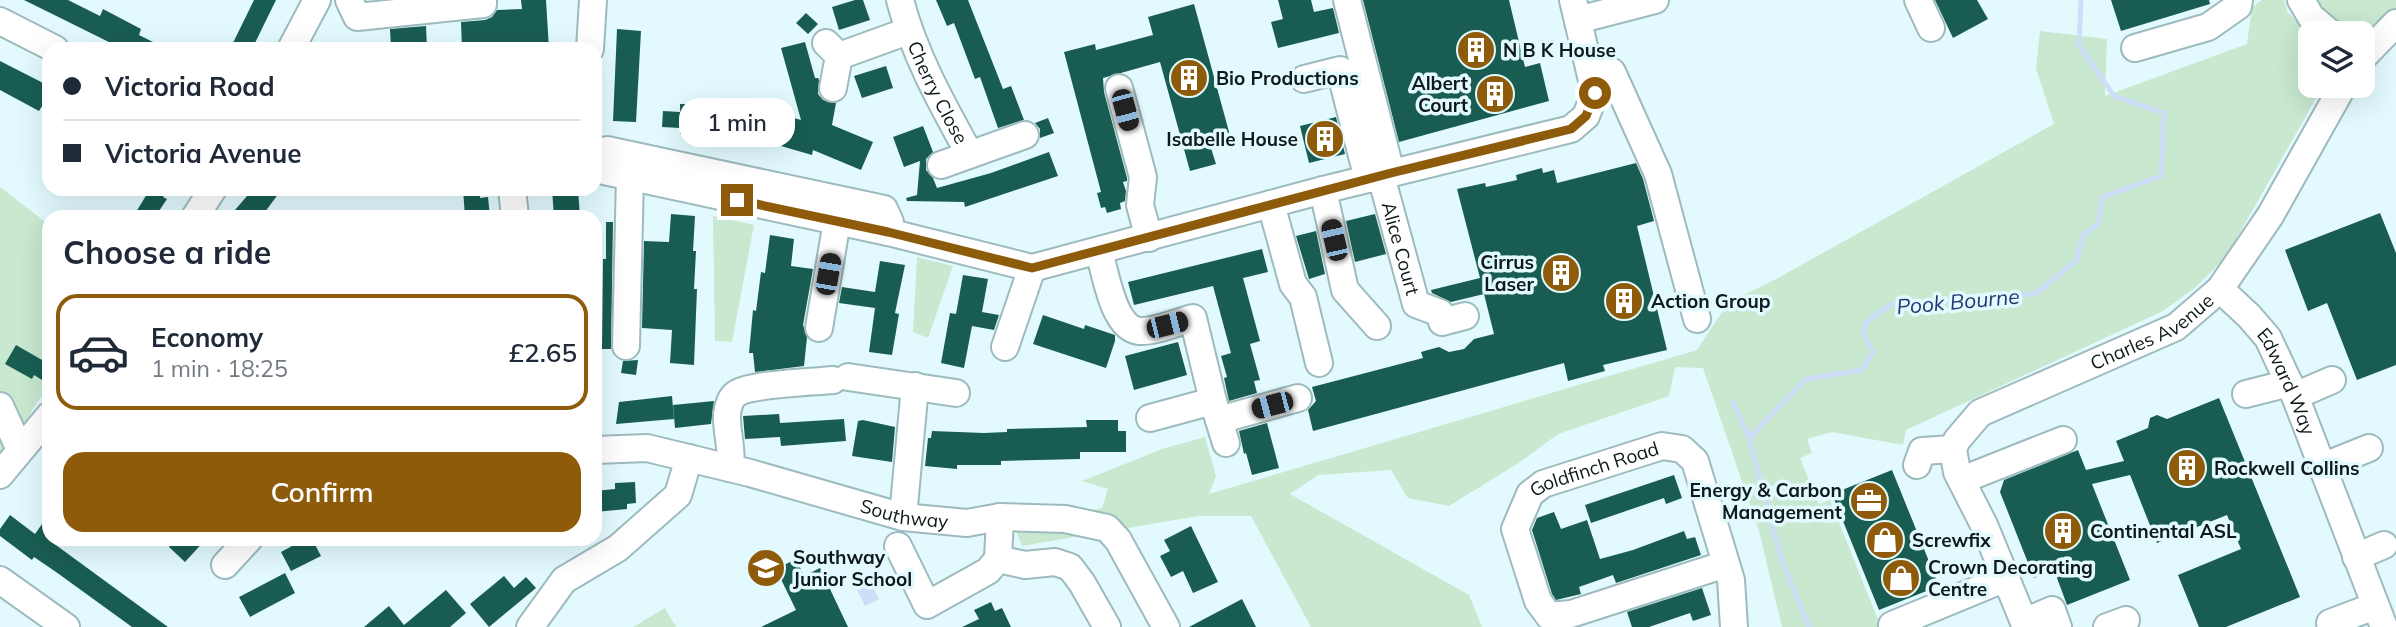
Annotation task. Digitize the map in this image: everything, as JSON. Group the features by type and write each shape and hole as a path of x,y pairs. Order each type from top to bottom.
{"street":[{"path":"301,42 317,0"},
{"path":"353,9 484,4 483,0"},
{"path":"590,42 593,0"},
{"name":"Cherry Close","path":"900,0 908,31 969,153"},
{"path":"1347,0 1380,176"},
{"path":"1918,0 1931,28"},
{"path":"2135,48 2208,27 2238,6 2239,0"},
{"path":"2301,0 2316,21"},
{"path":"602,171 888,232 1032,268 1323,190 1571,129 1586,116 1595,93 1575,10 1641,2"},
{"path":"0,21 42,42"},
{"path":"2375,45 2396,23"},
{"name":"Cherry Close","path":"833,88 832,50 908,31"},
{"path":"1588,59 1612,72 1658,174 1698,318"},
{"path":"1304,79 1340,70 1380,176"},
{"path":"1119,88 1143,177 1140,205 1149,238"},
{"name":"Charles Avenue","path":"1953,449 1957,440 1980,413 2176,327 2220,289 2270,216 2336,98"},
{"path":"941,165 1025,135"},
{"path":"602,154 607,150 884,209 890,222 888,232"},
{"name":"Alice Court","path":"1380,176 1416,304 1440,313 1442,322 1465,316"},
{"path":"626,346 630,177"},
{"path":"1323,190 1345,290 1377,326"},
{"path":"1271,204 1293,284 1303,297 1319,363"},
{"path":"819,328 837,221"},
{"path":"1099,252 1118,317 1128,328 1142,331 1193,318 1219,421"},
{"path":"1005,347 1032,268"},
{"name":"Edward Way","path":"2220,289 2268,338 2292,389 2380,616 2335,623"},
{"path":"730,468 732,455 727,414 729,403 736,393 750,388 841,379 956,393"},
{"path":"2246,394 2292,389 2332,380"},
{"path":"904,517 915,386"},
{"path":"1150,418 1219,421 1298,398"},
{"path":"0,405 16,441 23,447"},
{"path":"0,474 42,424"},
{"path":"1962,480 2063,440"},
{"name":"Goldfinch Road","path":"1662,446 1682,449 1695,461 1728,572 1571,614 1549,616 1538,601 1515,529 1530,494 1543,484 1662,446"},
{"name":"Southway","path":"602,450 646,448 730,468 904,517 967,523 1000,517 1065,519 1107,528 1118,540 1166,627"},
{"path":"2322,467 2369,448"},
{"path":"1917,465 1922,451 1953,449 1958,472 1984,525 2025,624 2052,610 2058,627"},
{"path":"530,627 564,580 618,548 678,495 689,458"},
{"path":"898,546 927,605 988,571 998,559 1000,517"},
{"path":"2356,557 2384,545"},
{"path":"225,565 243,546"},
{"path":"998,559 1025,565 1055,562 1070,567 1107,627"},
{"path":"1728,572 1732,627"},
{"path":"1892,625 2006,578"},
{"path":"0,580 66,627"}],"green space":[{"path":"2262,0 2284,0 2287,11 2298,23 2298,98 2316,98 2226,257 2196,287 2163,311 1906,430 1903,445 1832,432 1807,439 1812,453 1800,458 1819,504 1830,500 1881,627 1782,627 1759,531 1703,368 1675,367 1669,396 1558,434 1517,464 1449,506 1408,498 1391,470 1318,475 1290,494 1469,595 1482,627 1311,627 1251,516 1198,516 1022,546 1015,528 1102,508 1108,489 1082,481 1165,448 1205,437 1216,476 1209,494 1697,350 1728,303 1778,278 2054,124 2036,68 2040,31 2107,39 2105,96 2247,44 2252,7"},
{"path":"2312,0 2396,0 2396,11 2375,30 2375,21 2331,21"},
{"path":"0,187 42,220 42,396 24,428 0,460"},
{"path":"713,216 754,225 732,342 715,341"},
{"path":"917,257 953,266 928,338 913,332"},
{"path":"665,608 676,627 633,627"}],"water":[{"path":"864,569 879,599 865,606 850,576"}],"building":[{"path":"24,0 68,0 100,16 103,9 141,29 139,35 153,42 109,42"},
{"path":"254,0 276,0 255,42 233,42"},
{"path":"521,0 546,0 549,42 462,42 461,22 485,20 492,17 497,10 522,9"},
{"path":"863,0 870,20 839,30 832,7"},
{"path":"936,0 968,0 1003,89 1011,86 1024,120 998,128 980,77 975,79 954,23 947,26"},
{"path":"1278,0 1311,0 1314,12 1333,8 1339,33 1278,48 1271,22 1283,19"},
{"path":"1363,0 1509,0 1525,67 1540,63 1549,101 1399,142"},
{"path":"1935,0 1977,0 1988,19 1953,38"},
{"path":"2111,0 2209,0 2210,4 2121,31"},
{"path":"1194,4 1231,139 1210,145 1216,164 1190,171 1160,62 1103,78 1104,92 1127,178 1127,181 1123,182 1126,191 1125,201 1120,203 1121,209 1107,213 1105,207 1101,208 1097,193 1101,192 1064,52 1095,44 1096,50 1153,35 1148,17"},
{"path":"806,13 818,24 808,34 796,23"},
{"path":"426,26 427,42 391,42 390,29"},
{"path":"617,29 641,31 636,122 613,121"},
{"path":"805,42 815,78 819,80 818,94 823,100 836,103 832,125 873,142 861,170 813,150 812,155 781,146 782,143 731,136 680,134 680,128 662,127 663,111 680,112 680,104 712,104 712,108 750,112 751,108 761,109 801,120 781,48"},
{"path":"0,61 42,82 42,106 39,111 0,90"},
{"path":"886,66 893,88 862,98 854,76"},
{"name":"Isabelle House","path":"1336,117 1345,154 1309,163 1300,126"},
{"path":"1048,118 1054,133 1040,138 1040,129 1035,123"},
{"path":"923,126 933,152 926,159 926,170 937,188 991,173 1049,152 1058,176 965,207 964,202 907,201 906,198 917,195 920,161 904,167 893,137"},
{"path":"1636,163 1654,221 1637,226 1667,350 1603,365 1605,371 1568,381 1564,363 1313,431 1308,410 1316,401 1312,387 1423,358 1421,352 1439,347 1449,352 1464,349 1474,339 1494,334 1484,294 1451,302 1431,290 1480,278 1457,189 1485,183 1486,187 1517,180 1516,175 1542,168 1543,173 1554,170 1557,183"},
{"path":"146,196 164,196 167,199 160,210 137,210"},
{"path":"247,196 277,196 266,210 235,210"},
{"path":"464,196 488,197 489,210 464,210"},
{"path":"552,196 578,196 580,210 554,210"},
{"path":"2380,213 2396,253 2396,365 2357,380 2327,303 2308,311 2285,250"},
{"path":"671,214 695,216 694,289 697,289 694,365 670,363 672,330 642,328 644,241 669,242"},
{"path":"1375,214 1386,254 1355,262 1346,221"},
{"path":"606,222 613,222 611,349 602,349"},
{"path":"1316,231 1325,274 1309,279 1296,236"},
{"path":"770,235 794,239 791,266 813,269 803,325 807,337 804,366 755,372 753,353 749,353 753,310 756,311 761,272 765,273"},
{"path":"1262,249 1268,272 1243,278 1260,341 1250,344 1260,380 1254,381 1257,393 1229,401 1224,378 1227,377 1221,356 1231,353 1213,286 1134,305 1128,282"},
{"path":"880,261 905,265 895,313 899,314 892,355 869,352 875,308 839,303 842,287 875,292"},
{"path":"963,275 988,279 982,312 999,315 994,330 972,326 964,368 941,363 950,313 956,314"},
{"path":"1043,315 1084,329 1085,325 1115,335 1106,368 1033,344"},
{"path":"1178,342 1187,375 1134,390 1125,356"},
{"path":"16,345 42,360 42,380 34,375 32,379 5,364"},
{"path":"638,360 636,375 621,373 623,361"},
{"path":"672,396 674,419 616,424 619,402"},
{"path":"2219,398 2300,597 2226,627 2199,627 2178,575 2241,549 2227,515 2157,543 2130,475 2092,484 2130,580 2067,605 2054,570 2034,578 2000,492 2004,480 2078,450 2086,470 2124,461 2116,441 2148,428 2150,418 2157,415 2167,419"},
{"path":"714,401 711,424 675,428 673,405"},
{"path":"779,414 780,423 844,419 846,441 781,446 780,437 745,439 743,416"},
{"path":"1086,420 1118,420 1118,431 1126,431 1126,452 1080,452 1080,459 1001,461 1001,465 957,465 957,469 925,466 928,438 931,438 932,431 984,433 1007,432 1007,429 1087,427"},
{"path":"858,421 895,427 892,462 852,456"},
{"path":"1267,423 1279,468 1252,475 1239,431"},
{"path":"1892,470 1939,586 1879,610 1832,494"},
{"path":"1674,475 1682,498 1666,504 1664,498 1591,523 1585,505"},
{"path":"635,482 636,503 627,504 627,509 602,511 602,490 615,489 615,483"},
{"path":"1554,512 1561,529 1587,520 1600,559 1684,531 1687,539 1695,537 1701,555 1616,583 1613,575 1579,587 1581,594 1556,600 1532,530 1537,518"},
{"path":"10,515 35,534 42,524 42,546 57,546 168,627 132,627 34,557 32,560 0,536 0,529"},
{"path":"1191,526 1218,582 1193,593 1183,571 1171,577 1160,556 1170,551 1164,540"},
{"path":"170,546 200,546 185,562"},
{"path":"292,546 316,546 321,556 291,571 281,552"},
{"path":"796,559 804,576 820,568 848,627 761,627 796,610 776,569"},
{"path":"285,573 295,593 250,617 239,597"},
{"path":"504,576 514,588 526,577 536,588 489,627 470,604"},
{"path":"1702,588 1711,615 1693,621 1690,613 1649,627 1632,627 1627,612"},
{"path":"446,590 466,613 450,627 364,627 389,606 404,625"},
{"path":"1242,599 1256,627 1189,627"},
{"path":"991,602 995,611 1002,608 1011,627 962,627 979,619 974,610"}],"waterway":[{"name":"Pook Bourne","path":"1809,627 1782,561 1749,438 1806,379 1862,370 1873,352 1864,334 1865,323 1890,305 2035,294 2076,261 2083,235 2098,224 2102,197 2161,176 2164,113 2114,96 2079,45 2081,0"},
{"path":"1733,402 1749,438"}],"place":[{"name":"N B K House","path":"1476,50"},
{"name":"Bio Productions","path":"1189,78"},
{"name":"Albert Court","path":"1495,94"},
{"name":"Isabelle House","path":"1325,139"},
{"name":"Cirrus Laser","path":"1561,273"},
{"name":"Action Group","path":"1624,301"},
{"name":"Rockwell Collins","path":"2187,468"},
{"name":"Energy & Carbon Management","path":"1869,501"},
{"name":"Continental ASL","path":"2063,531"},
{"name":"Screwfix","path":"1885,540"},
{"name":"Southway Junior School","path":"766,568"},
{"name":"Crown Decorating Centre","path":"1901,578"}],"route":[{"path":"737,200 888,232 1032,268 1391,173 1571,129 1586,116 1595,93"}]}
